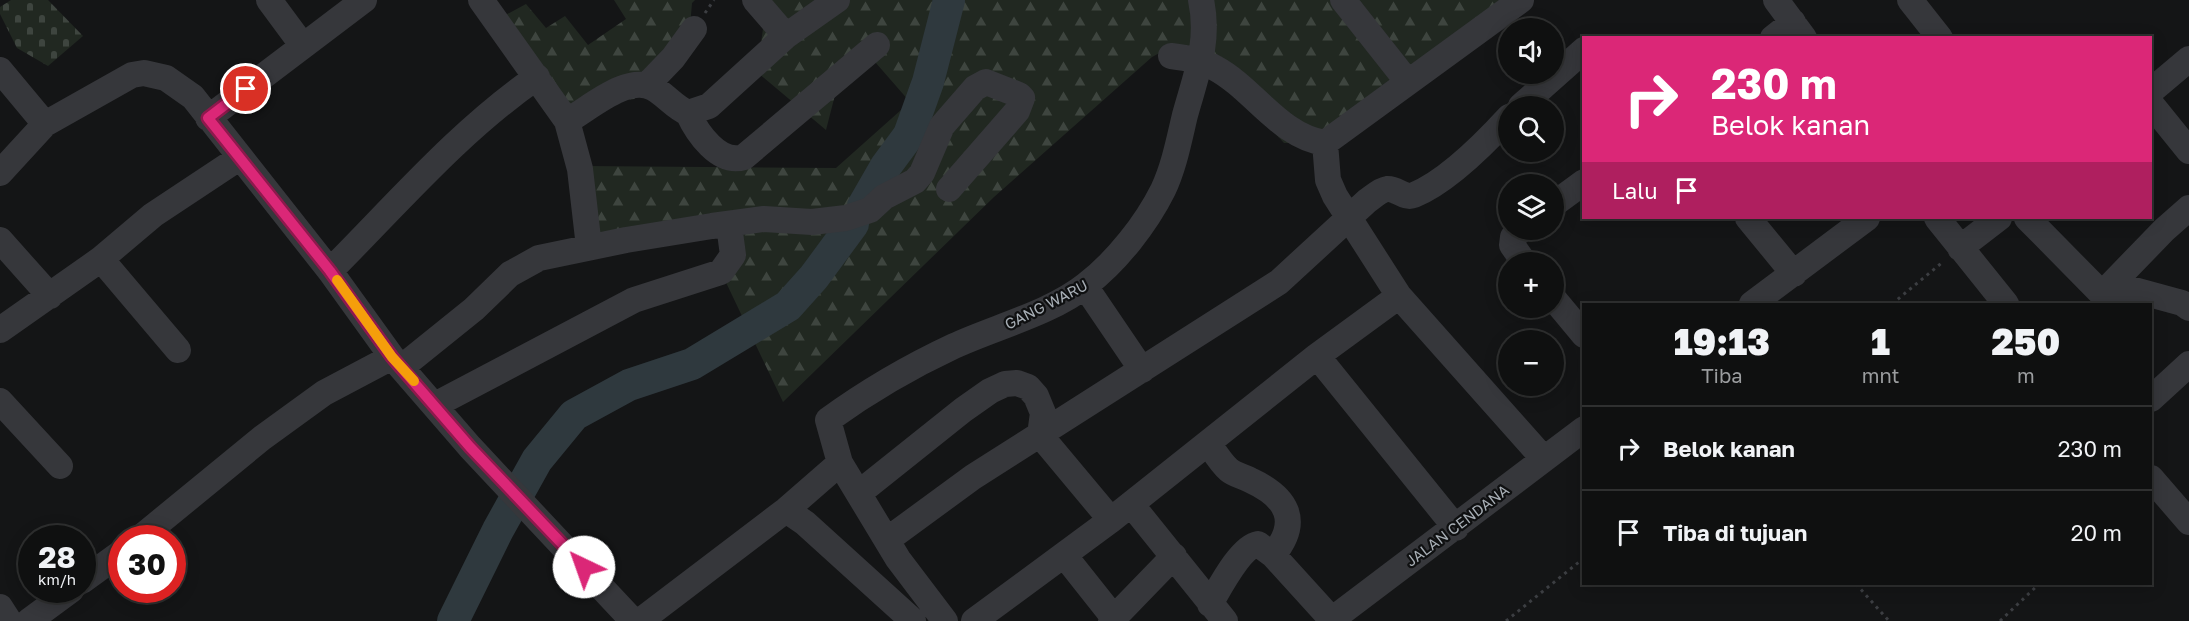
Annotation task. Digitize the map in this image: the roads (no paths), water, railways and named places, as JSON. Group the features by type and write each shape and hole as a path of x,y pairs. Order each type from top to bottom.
{"street":[{"path":"269,0 303,46"},
{"path":"208,118 364,0"},
{"path":"481,0 567,121 580,169 589,248"},
{"path":"755,0 786,36"},
{"path":"688,113 709,106 786,36 837,0"},
{"name":"GANG WARU","path":"840,462 828,420 837,413 901,372 955,345 1024,318 1085,286 1105,269 1130,238 1164,189 1205,45 1205,19 1201,0"},
{"path":"1342,0 1407,81"},
{"path":"1324,143 1407,81 1494,8 1521,0"},
{"path":"1776,0 1798,30 1779,36"},
{"path":"1910,0 1938,36"},
{"path":"647,85 673,58 694,29"},
{"path":"567,121 619,90 632,85 647,85 688,113 696,129 711,146 729,158 744,157 877,45"},
{"path":"1532,96 1582,52"},
{"path":"1171,56 1200,60 1217,69 1296,134 1324,143"},
{"path":"2152,90 2189,59"},
{"path":"0,70 45,124"},
{"path":"0,173 45,124 77,108 116,82 144,73 156,74 180,85 193,98 330,271 397,362 470,447 571,552 633,621"},
{"path":"330,271 454,145 492,110 537,77"},
{"path":"156,525 324,393 397,362 474,309 510,274 539,258 764,219 812,222 846,218 870,210 884,197 915,181 922,173 942,126 975,88 986,82 1019,95 1022,104 1017,111 949,189"},
{"path":"2152,105 2189,151"},
{"path":"887,540 973,477 1279,282 1382,191 1388,189 1405,195 1415,195 1475,152 1498,128"},
{"path":"1324,143 1328,180 1399,296 1543,458"},
{"path":"0,330 101,259 153,215 239,158"},
{"path":"1564,197 1582,183"},
{"path":"2102,294 2163,230 2189,208"},
{"path":"1749,219 1794,274"},
{"path":"1753,303 1866,219"},
{"path":"1938,219 2005,303"},
{"path":"1960,248 1998,219"},
{"path":"2028,219 2102,294"},
{"path":"435,405 634,300 721,273 733,255 729,225"},
{"path":"0,240 50,296"},
{"path":"101,259 178,350"},
{"path":"1085,286 1142,370"},
{"path":"2102,294 2127,288 2174,301 2189,308"},
{"path":"974,621 1111,520 1317,356 1399,296"},
{"path":"1564,310 1582,332"},
{"path":"1317,356 1456,528"},
{"path":"2152,398 2186,373"},
{"path":"859,494 990,391 1005,384 1017,383 1028,387 1036,396 1043,413 1040,435 1111,520"},
{"path":"0,401 60,466"},
{"name":"JALAN CENDANA","path":"1331,620 1456,528 1543,458 1582,430"},
{"path":"1209,444 1230,471 1260,486 1286,508 1289,515 1287,534 1273,555"},
{"path":"640,621 786,510 840,462 898,559 945,621"},
{"path":"2152,479 2189,522"},
{"path":"1131,504 1218,613"},
{"path":"786,510 805,523 913,621"},
{"path":"1218,613 1241,556 1254,544 1264,547 1273,555 1331,620"},
{"path":"1064,555 1112,619 1174,556"},
{"path":"29,621 53,603"},
{"path":"0,607 9,621"}],"waterway":[{"path":"863,206 886,166 909,135 928,82 949,0"},
{"path":"453,621 498,530 537,460 574,415 629,385 692,364 788,306 814,277 853,224"}]}
